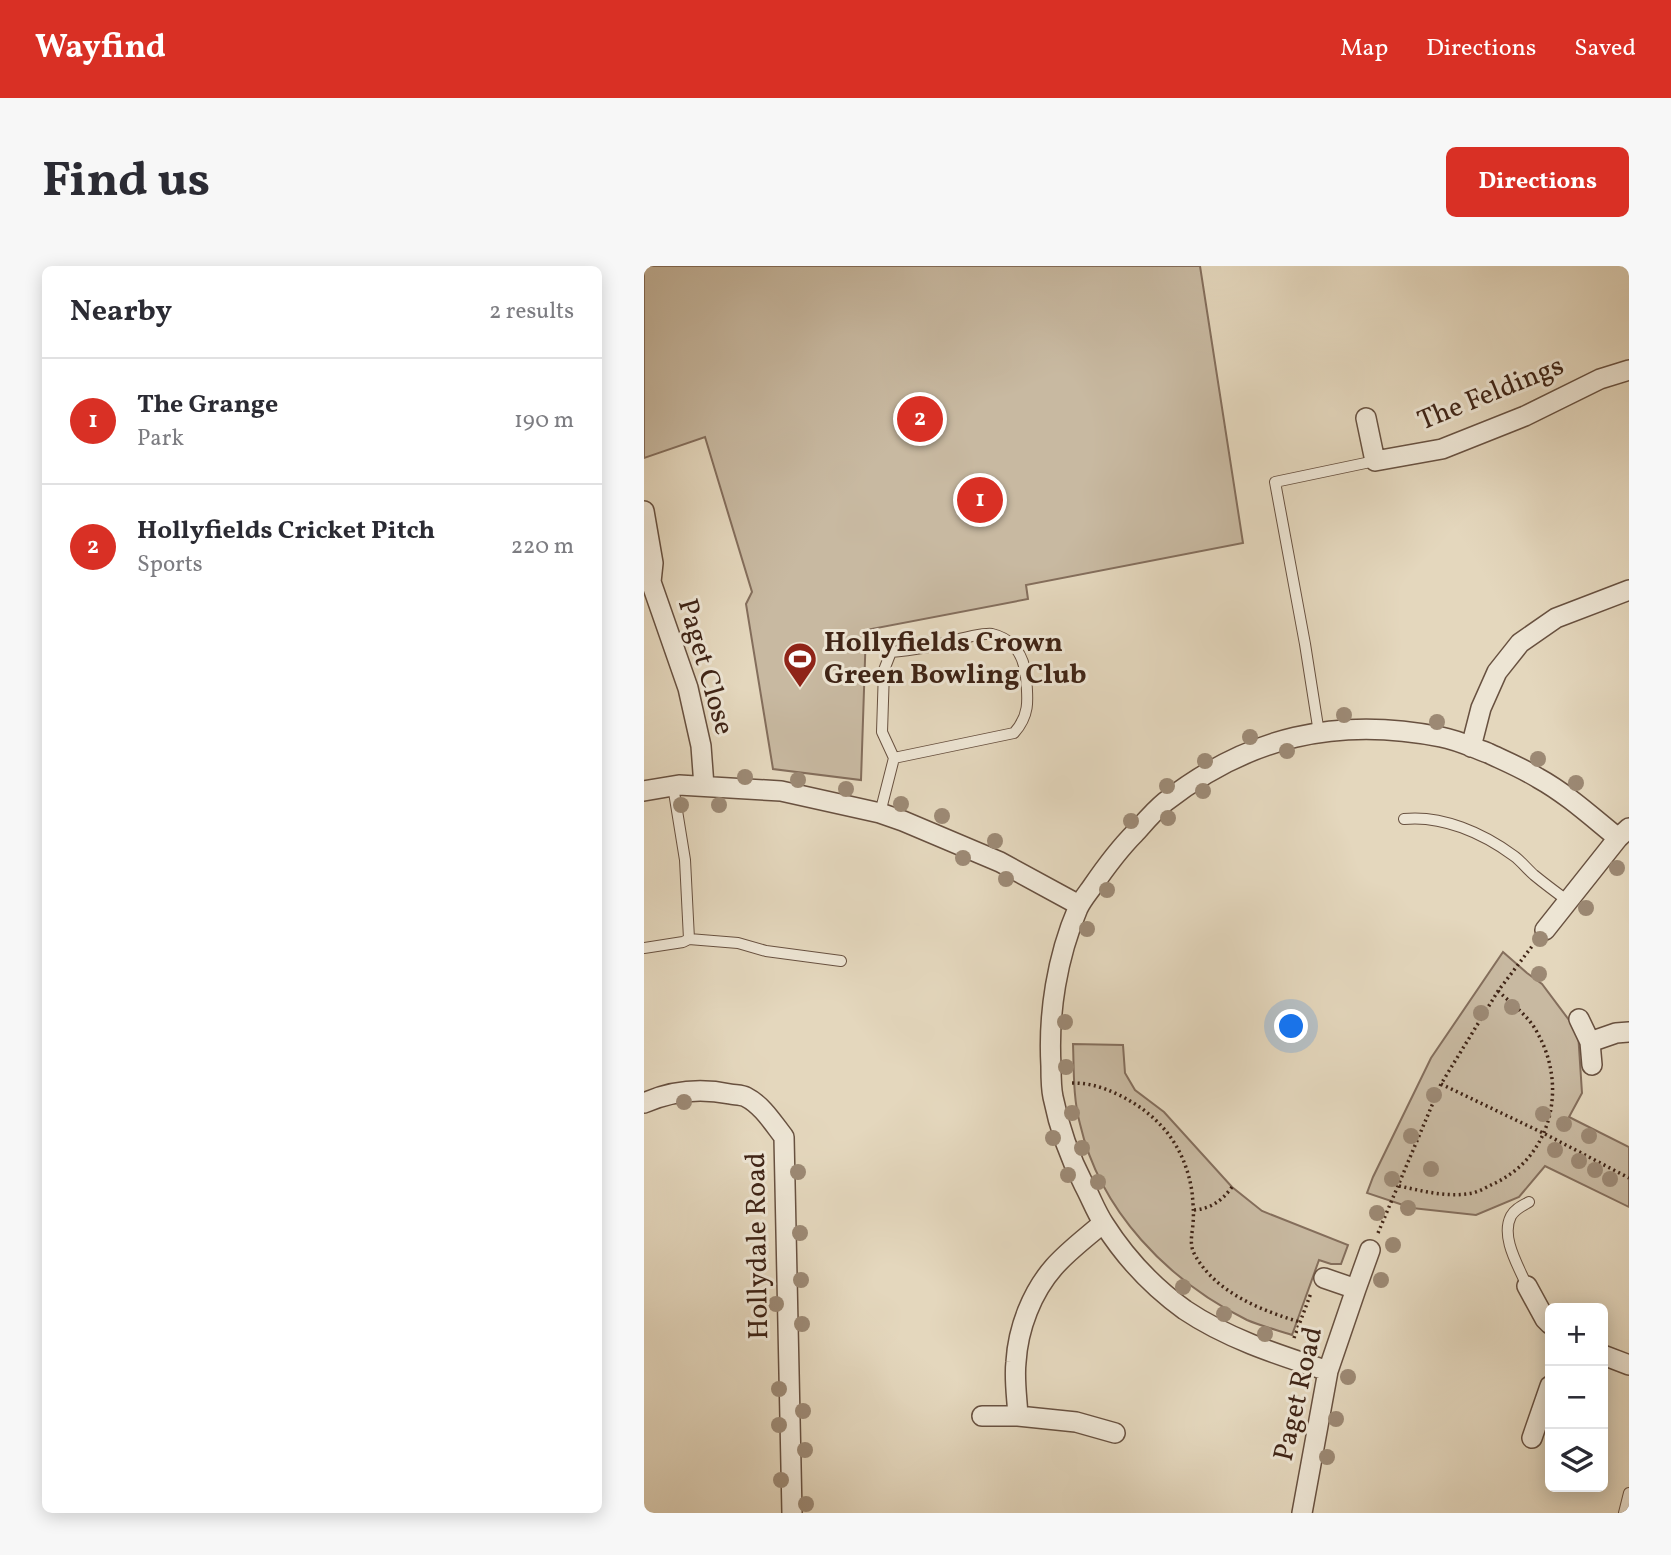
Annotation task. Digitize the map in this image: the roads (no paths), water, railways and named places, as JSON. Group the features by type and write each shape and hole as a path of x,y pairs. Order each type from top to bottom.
{"street":[{"name":"The Feldings","path":"1375,461 1442,449 1525,416 1600,379 1629,370"},
{"path":"1366,418 1375,461"},
{"name":"Paget Close","path":"644,511 651,582 688,688 701,746 704,786"},
{"path":"1471,747 1481,708 1497,672 1520,643 1556,618 1629,590"},
{"path":"1328,1371 1278,1355 1217,1329 1186,1310 1130,1261 1103,1223 1073,1164 1052,1095 1052,1008 1062,957 1079,905 1116,853 1163,804 1207,773 1248,751 1296,736 1337,730 1380,729 1444,738 1508,762 1539,778 1623,833 1545,930"},
{"path":"644,790 704,786 781,791 880,813 1000,862 1079,905"},
{"path":"1579,1019 1590,1042 1591,1065"},
{"path":"1590,1042 1616,1033 1629,1032"},
{"name":"Hollydale Road","path":"644,1103 661,1095 697,1091 719,1091 746,1097 765,1113 784,1137 792,1513"},
{"path":"1018,1416 1016,1361 1028,1309 1039,1287 1055,1265 1103,1223"},
{"name":"Paget Road","path":"1302,1513 1328,1371 1370,1250"},
{"path":"1319,1283 1356,1289"},
{"path":"1527,1286 1545,1320"},
{"path":"1608,1357 1629,1365"},
{"path":"1532,1438 1545,1400"},
{"path":"982,1416 1018,1416 1076,1422 1115,1433"}],"lane":[{"path":"1319,733 1306,644 1275,482 1375,461"},
{"path":"880,813 894,758 881,732 884,670 891,653 989,633 1005,639 1017,650 1025,663 1028,702 1023,722 1014,733 894,758"},
{"path":"673,786 685,860 690,939"},
{"path":"1404,819 1421,818 1448,822 1472,832 1514,856 1568,901"},
{"path":"644,948 690,939 738,943 766,951 841,961"},
{"path":"1527,1286 1509,1242 1508,1228 1517,1208 1528,1202"},
{"path":"1624,1513 1629,1493"}],"place":[{"name":"Hollyfields Cricket Pitch","path":"920,419"},
{"name":"The Grange","path":"980,500"},
{"name":"Hollyfields Crown Green Bowling Club","path":"800,689"}]}
